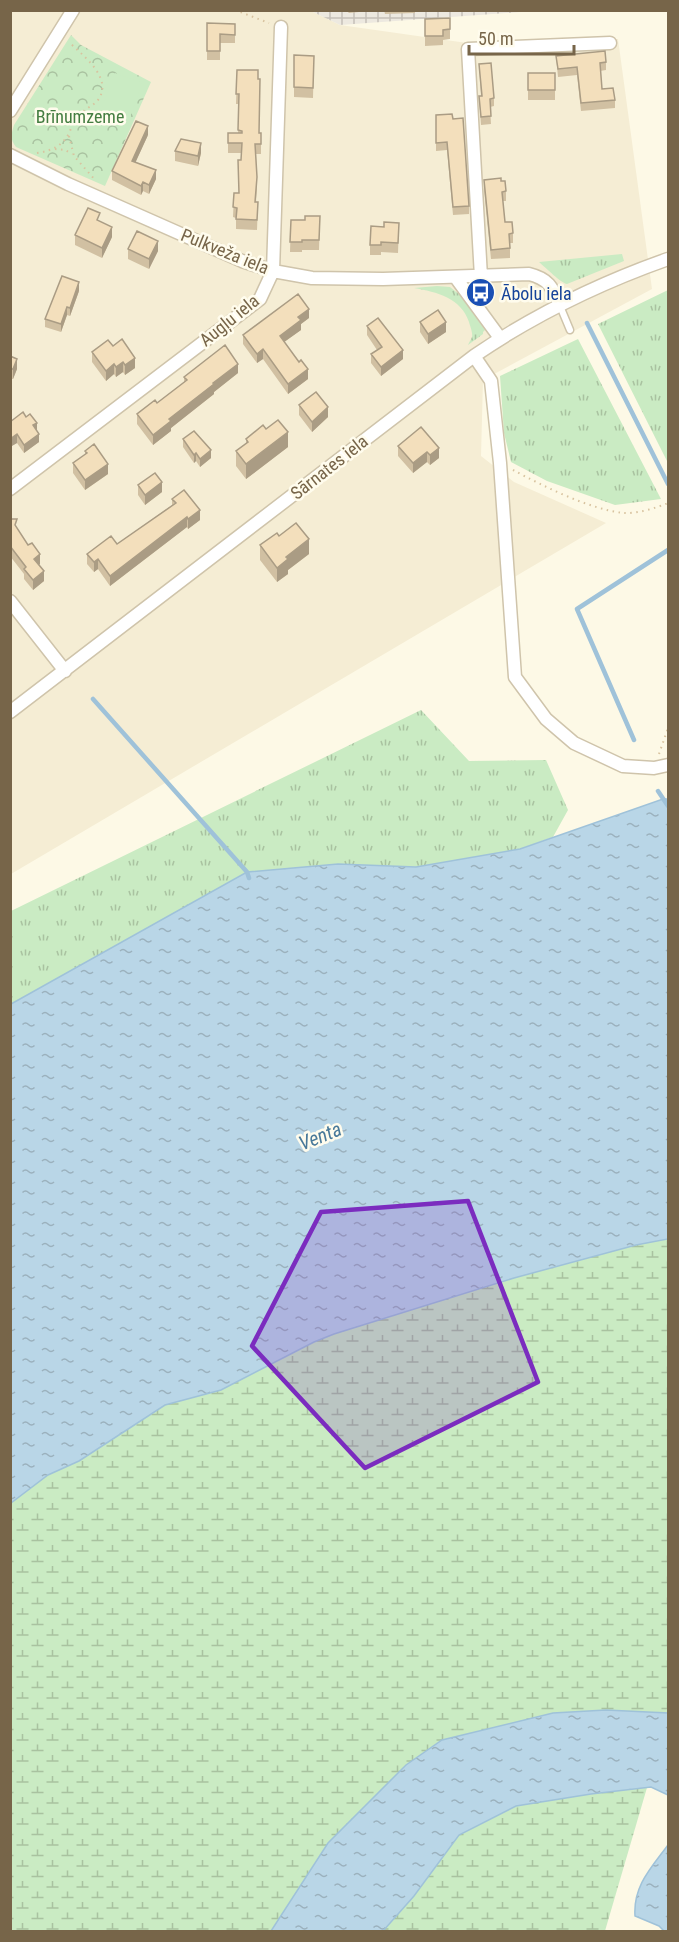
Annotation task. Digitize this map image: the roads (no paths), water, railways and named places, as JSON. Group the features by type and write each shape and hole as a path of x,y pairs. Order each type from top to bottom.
{"street":[{"path":"10,111 73,10"},
{"name":"Augļu iela","path":"10,489 260,299 273,271 281,27"},
{"path":"481,277 468,49 610,43"},
{"name":"Pulkveža iela","path":"10,155 90,194 242,261 273,271 312,278 383,279 529,274 543,278 555,293 560,305"},
{"name":"Sārnates iela","path":"10,712 500,338 560,305 634,271 669,259"},
{"path":"456,278 500,338"},
{"path":"474,356 491,381 500,463 515,677 546,718 573,743 623,766 654,768 669,765"},
{"path":"10,601 65,671"}],"lane":[{"path":"560,305 570,330"}],"water":[{"name":"Venta","path":"668,799 668,1239 636,1245 514,1278 314,1342 221,1390 165,1405 79,1461 48,1475 11,1503 11,1004 247,872 338,864 416,867 520,849"},
{"path":"606,1710 668,1713 668,1795 651,1787 516,1806 459,1835 414,1896 383,1931 271,1931 328,1843 406,1765 442,1740 553,1713"},
{"path":"668,1845 668,1931 664,1931 659,1926 635,1916 635,1905 644,1878"}],"waterway":[{"path":"587,323 668,484"},
{"path":"634,740 577,609 668,550"},
{"path":"93,699 247,872 249,878"},
{"path":"658,791 668,806"}],"place":[{"name":"Ābolu iela","path":"480,293"}],"park label":[{"name":"Brīnumzeme","path":"80,116"}]}
